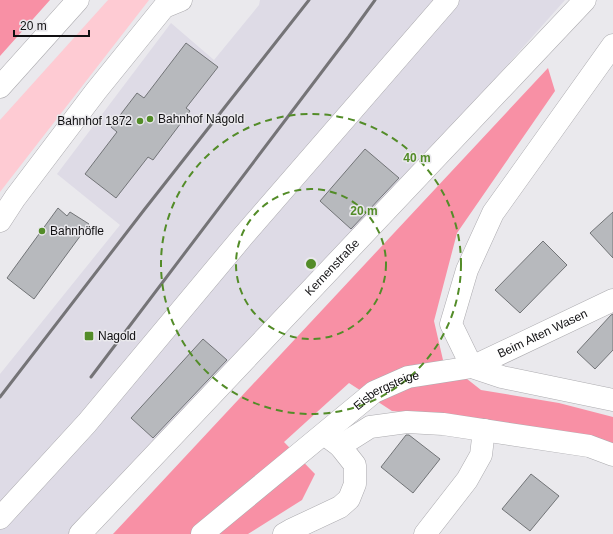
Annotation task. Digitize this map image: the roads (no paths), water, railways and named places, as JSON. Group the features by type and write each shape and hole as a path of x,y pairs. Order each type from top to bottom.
{"street":[{"path":"0,87 78,0"},
{"path":"0,220 96,91 164,7 181,0"},
{"path":"0,518 87,424 244,235 448,0"},
{"name":"Kernenstraße","path":"80,534 585,0"},
{"path":"472,367 451,324 467,270 493,213 613,45"},
{"name":"Beim Alten Wasen","path":"472,367 613,300"},
{"name":"Eisbergsteige","path":"202,534 332,439 374,392 408,377 472,367 502,376 613,400"},
{"name":"Eisbergsteige","path":"332,439 370,427 407,422 443,424 589,446 613,455"},
{"path":"425,534 467,480 481,455 484,430"},
{"path":"284,534 340,507 349,499 355,484 355,465 332,439"}],"railway":[{"path":"0,397 144,210 309,0"},
{"path":"91,377 375,0"}],"place":[{"name":"Bahnhof Nagold","path":"150,119"},
{"name":"Bahnhof 1872","path":"140,121"},
{"name":"Bahnhöfle","path":"42,231"},
{"name":"Nagold","path":"89,336"}]}
